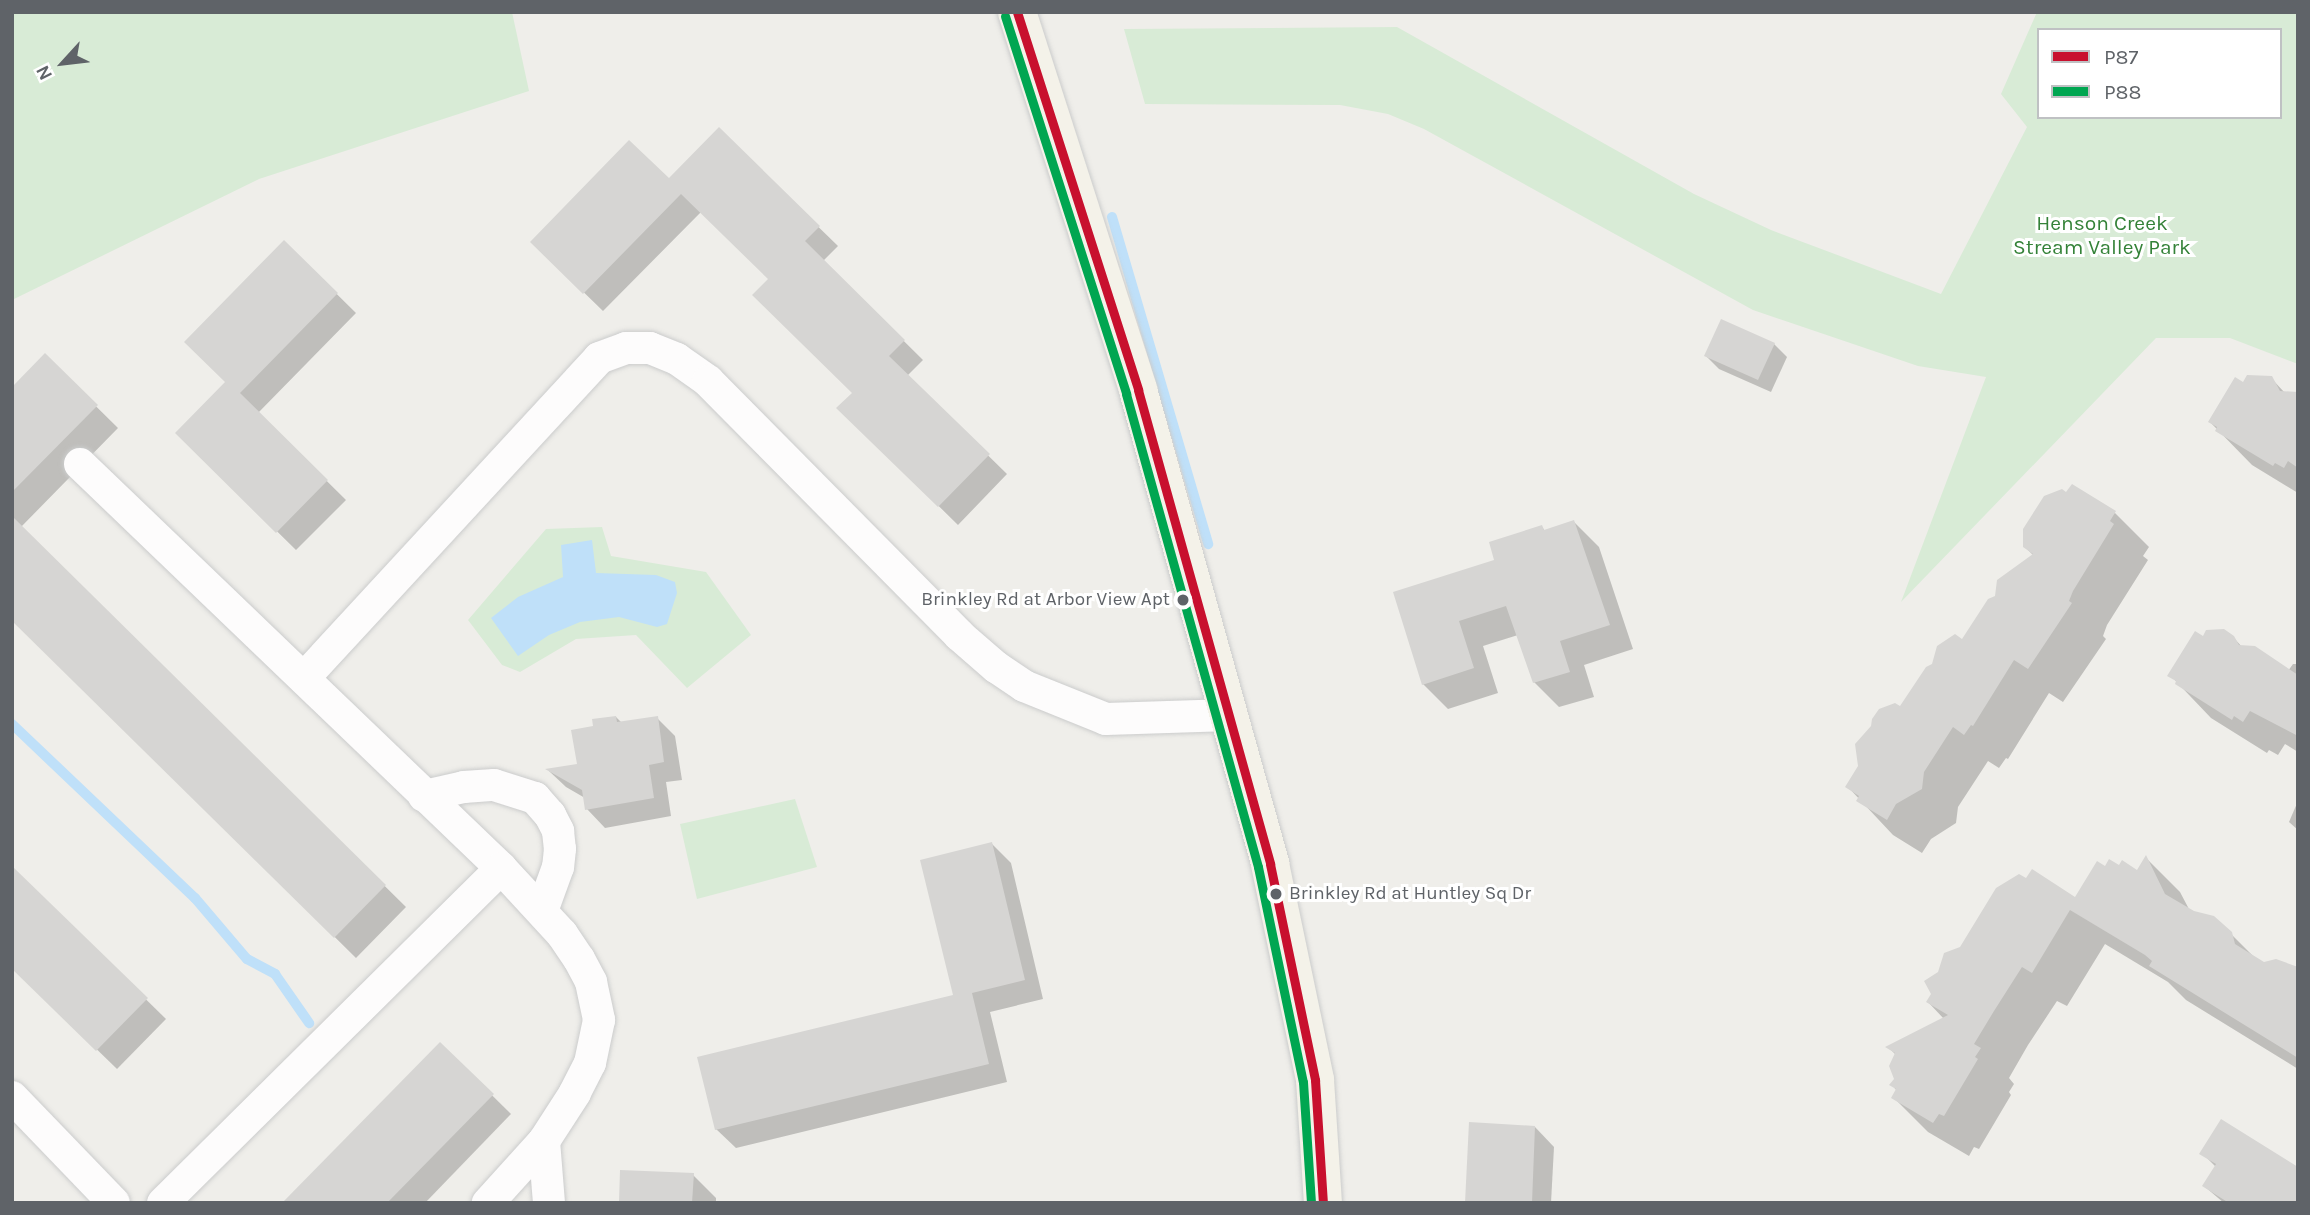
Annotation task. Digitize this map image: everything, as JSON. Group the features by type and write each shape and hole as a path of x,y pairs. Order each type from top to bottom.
{"main road":[{"path":"1017,12 1138,390 1270,864 1315,1080 1323,1203"}],"street":[{"path":"304,678 599,358 626,348 650,348 677,359 708,381 959,635 996,667 1024,686 1106,719 1165,720 1230,715"},
{"path":"80,464 501,867 579,959 591,982 599,1020 590,1062 575,1093 544,1140 488,1203"},
{"path":"424,796 464,787 494,785 535,798 550,815 558,831 560,849 558,867 541,912"},
{"path":"163,1203 501,867"},
{"path":"12,1097 114,1203"},
{"path":"544,1140 549,1203"}],"green space":[{"path":"12,12 512,12 529,91 259,179 12,300"},
{"name":"Henson Creek Stream Valley Park","path":"2037,12 2298,12 2298,364 2230,338 2156,338 1901,602 1986,377 1918,366 1753,310 1424,129 1388,114 1340,105 1145,104 1124,29 1397,27 1694,194 1771,230 1941,294 2027,127 2001,94"},
{"path":"602,527 611,556 706,572 751,635 687,688 636,635 576,639 520,672 502,665 468,620 546,529"},
{"path":"795,799 817,867 697,899 680,824"}],"water":[{"path":"592,540 596,573 656,575 675,582 677,593 667,624 657,627 619,617 580,622 549,635 518,656 491,618 518,597 563,577 561,545"}],"building":[{"path":"719,127 820,226 805,241 905,340 889,356 990,454 938,507 836,408 852,393 752,295 768,279 681,194 583,294 530,242 629,140 669,178"},
{"path":"284,240 338,293 240,393 328,480 276,533 175,433 225,382 184,342"},
{"path":"1721,319 1775,343 1758,380 1704,356"},
{"path":"45,353 98,405 12,492 12,387"},
{"path":"2247,375 2272,376 2280,391 2298,392 2298,468 2288,461 2284,468 2275,463 2273,466 2215,431 2217,427 2208,422 2235,377 2243,382"},
{"path":"2072,484 2116,511 2110,521 2114,524 2073,591 2069,601 2072,603 2028,669 2014,660 1973,726 1971,725 1964,735 1953,727 1924,772 1922,789 1896,804 1887,820 1856,801 1859,796 1845,787 1858,766 1855,744 1871,726 1872,719 1879,709 1895,703 1900,706 1926,667 1932,664 1937,646 1955,634 1962,639 1988,599 1995,596 1997,580 2033,554 2023,547 2023,529 2044,496 2062,489 2066,492"},
{"path":"12,516 386,885 334,938 12,621"},
{"path":"1574,520 1610,625 1560,641 1570,672 1533,683 1506,606 1459,621 1474,668 1422,685 1393,592 1494,560 1489,542 1542,525 1544,530"},
{"path":"2224,629 2234,636 2239,645 2255,646 2298,675 2298,736 2250,711 2243,722 2234,716 2232,720 2175,684 2176,681 2167,676 2195,631 2203,636 2206,630"},
{"path":"616,716 617,722 658,716 664,762 649,765 654,798 585,810 582,790 545,769 577,764 571,730 593,726 592,719"},
{"path":"992,842 1025,980 972,993 989,1064 715,1130 697,1057 953,995 920,860"},
{"path":"2146,855 2165,894 2194,911 2214,916 2232,932 2235,944 2264,962 2276,959 2298,967 2298,1058 2149,966 2152,961 2145,955 2070,910 2032,973 2022,967 1994,1011 1974,1044 1981,1048 1975,1057 1978,1059 1944,1116 1939,1114 1933,1123 1891,1098 1896,1089 1889,1085 1894,1079 1889,1066 1895,1053 1885,1047 1948,1015 1926,1002 1931,994 1924,981 1938,972 1944,953 1960,947 1996,888 2019,874 2026,878 2032,869 2075,897 2097,861 2105,866 2109,859 2119,865 2122,860 2137,870"},
{"path":"12,866 148,998 96,1051 12,969"},
{"path":"440,1042 494,1094 387,1203 282,1203"},
{"path":"2221,1119 2298,1167 2298,1203 2229,1203 2202,1186 2216,1164 2199,1154"},
{"path":"1469,1122 1535,1126 1532,1203 1465,1203"},
{"path":"620,1170 694,1173 692,1203 619,1203"}],"waterway":[{"path":"1112,217 1208,544"},
{"path":"12,724 195,898 247,959 275,974 309,1023"}],"transit line":[{"name":"P87","path":"1017,12 1138,390 1270,864 1315,1080 1323,1203"},
{"name":"P88","path":"1005,16 1126,394 1258,867 1303,1082 1311,1203"}],"place":[{"name":"Brinkley Rd at Arbor View Apt","path":"1183,600"},
{"name":"Brinkley Rd at Huntley Sq Dr","path":"1276,894"}]}
